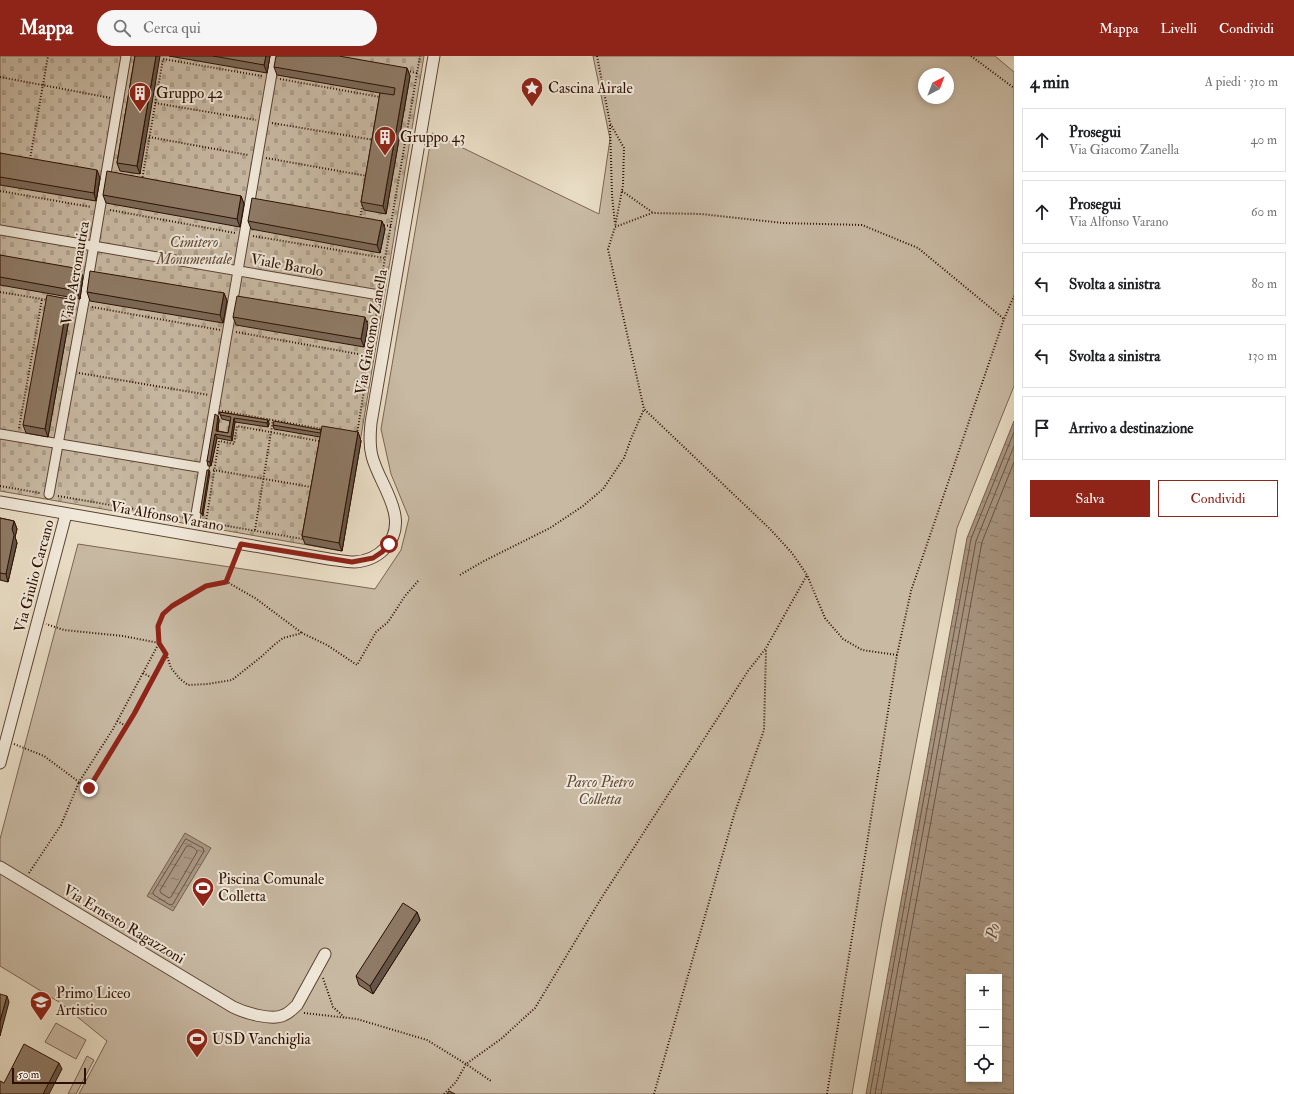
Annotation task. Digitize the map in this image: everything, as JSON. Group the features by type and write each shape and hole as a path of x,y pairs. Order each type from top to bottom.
{"street":[{"name":"Viale Aeronautica","path":"49,494 72,372 126,56"},
{"path":"195,520 275,56"},
{"name":"Via Giacomo Zanella","path":"329,559 352,562 373,558 382,552 394,535 395,516 372,458 369,440 434,56"},
{"name":"Viale Barolo","path":"0,230 379,296"},
{"path":"0,434 204,468"},
{"name":"Via Alfonso Varano","path":"0,502 329,559"},
{"name":"Via Giulio Carcano","path":"0,763 66,514"},
{"name":"Via Ernesto Ragazzoni","path":"0,867 233,1007 248,1014 268,1016 284,1016 290,1012"},
{"path":"290,1012 297,1005 322,959"}],"path":[{"path":"29,162 48,56"},
{"path":"350,434 357,435 374,323 420,56"},
{"path":"597,56 610,123 612,194 615,227"},
{"path":"971,56 1014,88"},
{"path":"401,70 417,73"},
{"path":"0,77 119,99"},
{"path":"610,123 624,148 622,191 615,227 608,249 644,409 770,529 792,553 807,575 825,618 843,639 862,650 897,655"},
{"path":"0,191 385,258"},
{"path":"622,191 652,213"},
{"path":"615,227 652,213 701,214 783,223 862,224 918,248 1004,319"},
{"path":"375,224 391,226"},
{"path":"0,292 55,301"},
{"path":"827,1094 897,655 911,591 1004,319 1014,296"},
{"path":"18,437 42,299"},
{"path":"83,306 369,356"},
{"path":"359,320 374,323"},
{"path":"72,372 216,396"},
{"path":"460,575 484,561 550,528 583,506 604,489 624,458 630,439 644,409"},
{"path":"213,410 328,430"},
{"path":"255,530 273,420"},
{"path":"206,522 219,441 234,444 237,426 319,441 318,448"},
{"path":"204,468 311,487"},
{"path":"0,486 303,539 304,531"},
{"path":"226,582 241,544"},
{"path":"444,1094 456,1082 466,1064 501,1039 535,1008 606,890 748,671 766,648 807,575"},
{"path":"302,633 284,638 232,680 208,684 188,685 180,679 171,668 166,654 159,643 158,626 163,614 172,606 206,586 226,582 255,598 302,633 327,645 357,664 376,632 388,622 405,596 418,581"},
{"path":"38,621 64,630 124,636 159,643"},
{"path":"24,881 61,825 79,782 117,721 159,643"},
{"path":"654,1094 734,815 764,730 766,648"},
{"path":"6,742 44,756 89,788 166,654"},
{"path":"143,673 153,678"},
{"path":"117,721 126,726"},
{"path":"322,959 334,1007 345,1018"},
{"path":"290,1012 357,1019 427,1040 491,1081"}],"green space":[{"name":"Cimitero Monumentale","path":"0,56 424,56 342,551 0,491"},
{"name":"Parco Pietro Colletta","path":"593,56 995,56 1014,72 1014,386 957,528 882,922 852,1094 79,1094 107,1041 59,1002 0,966 0,839 78,544 375,589 401,550 409,518 391,474 381,429 432,133 599,214 610,139"},
{"path":"56,1023 86,1040 76,1059 45,1042"},
{"path":"87,1056 94,1060 76,1094 68,1094"}],"water":[{"name":"Po","path":"1014,421 1014,1094 866,1094 967,538"},
{"path":"185,833 211,848 173,911 147,896"}],"building":[{"name":"Gruppo 42","path":"135,56 156,56 137,166 117,163"},
{"path":"213,56 266,56 264,65"},
{"name":"Gruppo 43","path":"276,56 339,56 407,68 383,206 361,202 380,93 394,95 395,88 274,67"},
{"path":"0,153 97,170 94,193 0,177"},
{"path":"107,171 241,196 237,219 103,195"},
{"path":"252,198 382,221 377,245 248,221"},
{"path":"0,255 80,269 77,291 0,277"},
{"path":"90,271 224,293 220,315 87,292"},
{"path":"47,295 68,299 45,429 23,425"},
{"path":"237,296 365,317 361,339 233,317"},
{"path":"219,412 268,420 267,423 234,418 231,437 215,434 210,462 207,461 215,414 218,416 216,431 228,433 231,417 221,415"},
{"path":"274,421 321,430 320,433 273,425"},
{"path":"322,426 358,432 339,543 302,536"},
{"path":"207,470 209,470 202,514 200,513"},
{"path":"0,518 14,521 12,529 14,535 6,574 0,573"},
{"path":"403,903 417,912 370,986 356,976"},
{"path":"0,994 7,996 0,1021"},
{"path":"24,1044 59,1063 43,1094 0,1094 0,1081 4,1083"},
{"path":"449,1091 455,1094 447,1094"}],"place":[{"name":"Cascina Airale","path":"532,108"},
{"name":"Gruppo 42","path":"140,112"},
{"name":"Gruppo 43","path":"385,156"},
{"name":"Piscina Comunale Colletta","path":"203,908"},
{"name":"Primo Liceo Artistico","path":"41,1022"},
{"name":"USD Vanchiglia","path":"197,1058"}],"route":[{"path":"89,788 134,714 166,654 159,643 158,626 163,614 172,606 206,586 226,582 241,544 352,562 373,558 382,552 389,544"}]}
